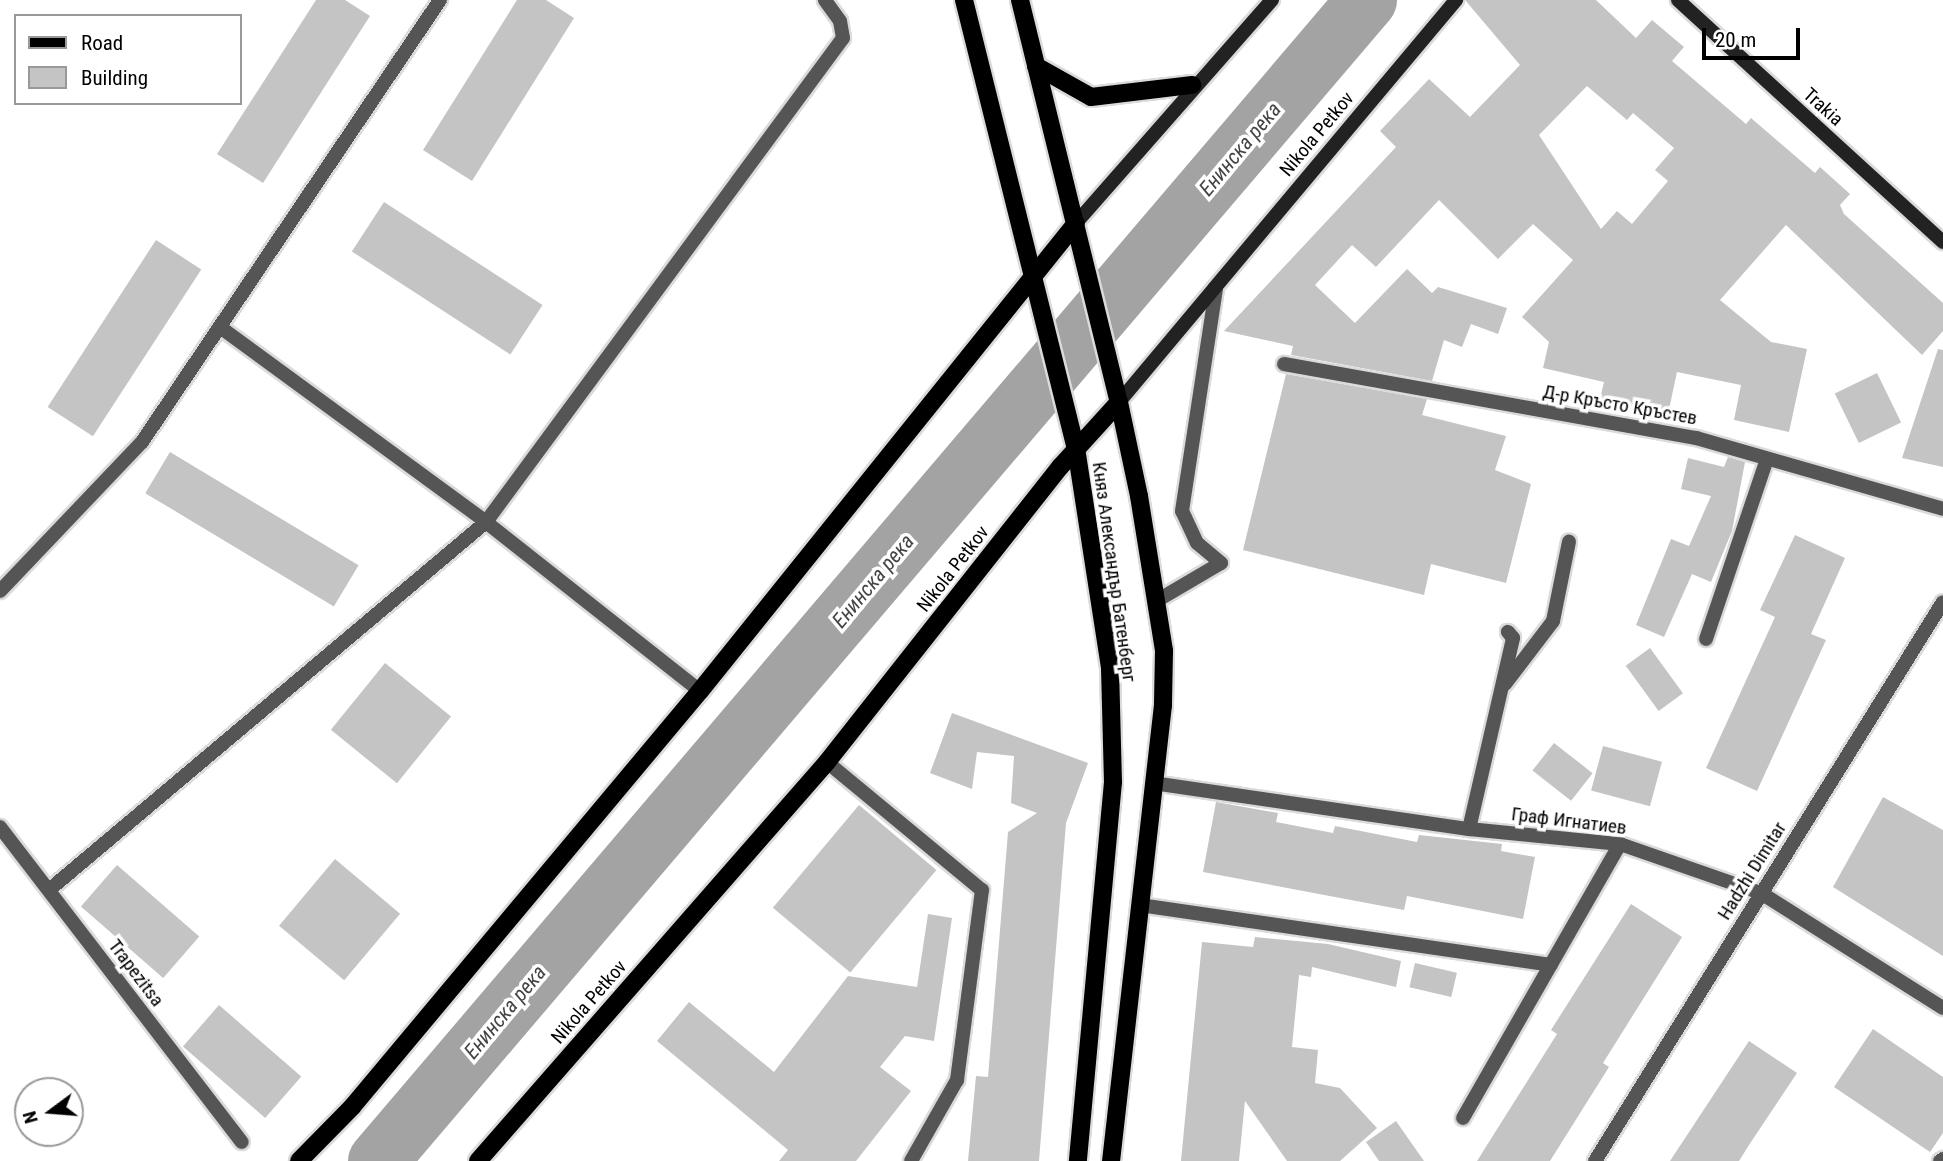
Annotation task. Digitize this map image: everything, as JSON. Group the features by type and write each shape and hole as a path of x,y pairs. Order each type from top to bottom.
{"main road":[{"name":"Княз Александър Батенберг","path":"964,0 1076,448 1110,668 1113,782 1078,1161"},
{"path":"1020,0 1036,65 1091,97 1192,85"},
{"path":"299,1161 352,1107 700,691 1034,273 1192,85 1272,0"},
{"name":"Nikola Petkov","path":"478,1161 827,762 1076,448 1216,289 1456,0"},
{"name":"Trakia","path":"1678,0 1943,242"},
{"name":"Княз Александър Батенберг","path":"1036,65 1119,402 1158,600 1164,651 1153,783 1111,1161"}],"street":[{"path":"0,591 142,442 440,0"},
{"path":"49,890 486,522 843,38 840,21 825,0"},
{"path":"1158,600 1221,563 1197,543 1182,511 1216,289"},
{"path":"220,327 486,522 700,691"},
{"name":"Д-р Кръсто Кръстев","path":"1284,364 1696,438 1943,509"},
{"path":"1706,639 1767,459"},
{"path":"1502,688 1553,621 1569,542"},
{"name":"Hadzhi Dimitar","path":"1595,1161 1943,602"},
{"path":"1469,829 1513,638 1508,632"},
{"path":"827,762 982,890 957,1080 911,1161"},
{"name":"Граф Игнатиев","path":"1153,783 1469,829 1620,844 1761,893 1943,1008"},
{"name":"Trapezitsa","path":"0,827 242,1142"},
{"path":"1463,1118 1620,844"},
{"path":"1140,905 1551,965"}],"building":[{"path":"316,0 345,0 370,16 263,183 217,154"},
{"path":"517,0 546,0 574,18 472,181 423,150"},
{"path":"1465,0 1596,0 1636,38 1652,20 1684,47 1672,61 1746,124 1751,118 1815,173 1820,167 1850,194 1840,205 1844,214 1943,303 1943,331 1922,355 1786,225 1720,300 1771,342 1807,349 1789,432 1734,420 1741,385 1677,372 1668,414 1600,399 1604,382 1543,368 1549,342 1522,317 1573,260 1533,224 1498,259 1439,200 1376,267 1352,245 1315,285 1355,323 1407,269 1432,293 1438,287 1507,308 1498,334 1471,324 1462,347 1444,340 1432,381 1291,355 1293,346 1224,331 1396,147 1380,131 1429,79 1470,117 1520,65","holes":["1587,86 1627,120 1633,113 1674,148 1655,170 1668,181 1632,224 1617,211 1601,229 1539,135"]},
{"path":"384,202 543,305 510,354 352,251"},
{"path":"156,240 201,269 93,436 48,407"},
{"path":"1938,349 1943,350 1943,467 1902,458"},
{"path":"1877,373 1901,422 1859,443 1835,394"},
{"path":"1286,374 1427,399 1422,415 1506,436 1495,470 1531,484 1506,583 1431,564 1424,595 1243,550"},
{"path":"170,452 359,565 334,606 145,493"},
{"path":"1728,457 1745,462 1732,531 1711,582 1692,574 1664,637 1636,625 1671,539 1689,546 1711,496 1681,489 1688,458 1724,467"},
{"path":"1795,535 1845,558 1811,634 1826,640 1757,791 1706,768 1775,617 1760,610"},
{"path":"1650,648 1683,693 1659,711 1626,666"},
{"path":"385,663 451,716 397,783 331,730"},
{"path":"952,713 1088,763 1066,823 1039,1161 968,1161 976,1076 988,1077 1008,832 1037,813 1011,803 1014,756 977,752 972,789 930,773"},
{"path":"1554,743 1593,773 1571,801 1532,771"},
{"path":"1603,746 1662,762 1650,806 1591,790"},
{"path":"1883,797 1943,830 1943,956 1833,887"},
{"path":"1216,802 1278,813 1276,822 1333,833 1335,826 1417,842 1419,835 1502,844 1501,851 1535,857 1523,919 1407,896 1404,910 1203,872"},
{"path":"859,805 936,870 850,973 773,908"},
{"path":"335,859 400,914 344,980 279,926"},
{"path":"117,865 199,937 163,978 81,907"},
{"path":"1631,904 1682,937 1603,1063 1609,1067 1550,1161 1477,1161 1557,1034 1551,1030"},
{"path":"928,914 952,918 934,1041 905,1036 880,1067 911,1091 856,1161 779,1161 788,1150 657,1041 689,1002 774,1072 848,976 917,987"},
{"path":"1255,937 1328,944 1401,961 1396,987 1312,967 1311,977 1299,975 1292,1047 1318,1050 1315,1083 1340,1088 1377,1128 1340,1161 1287,1161 1245,1101 1239,1161 1181,1161 1202,942 1253,947"},
{"path":"1415,963 1457,973 1451,997 1409,987"},
{"path":"219,1005 301,1077 265,1118 183,1047"},
{"path":"1873,1029 1943,1077 1943,1133 1930,1152 1834,1087"},
{"path":"1749,1041 1797,1073 1739,1161 1670,1161"},
{"path":"1396,1121 1424,1161 1379,1161 1366,1142"}],"waterway":[{"name":"Енинска река","path":"378,1161 1367,0"}]}
